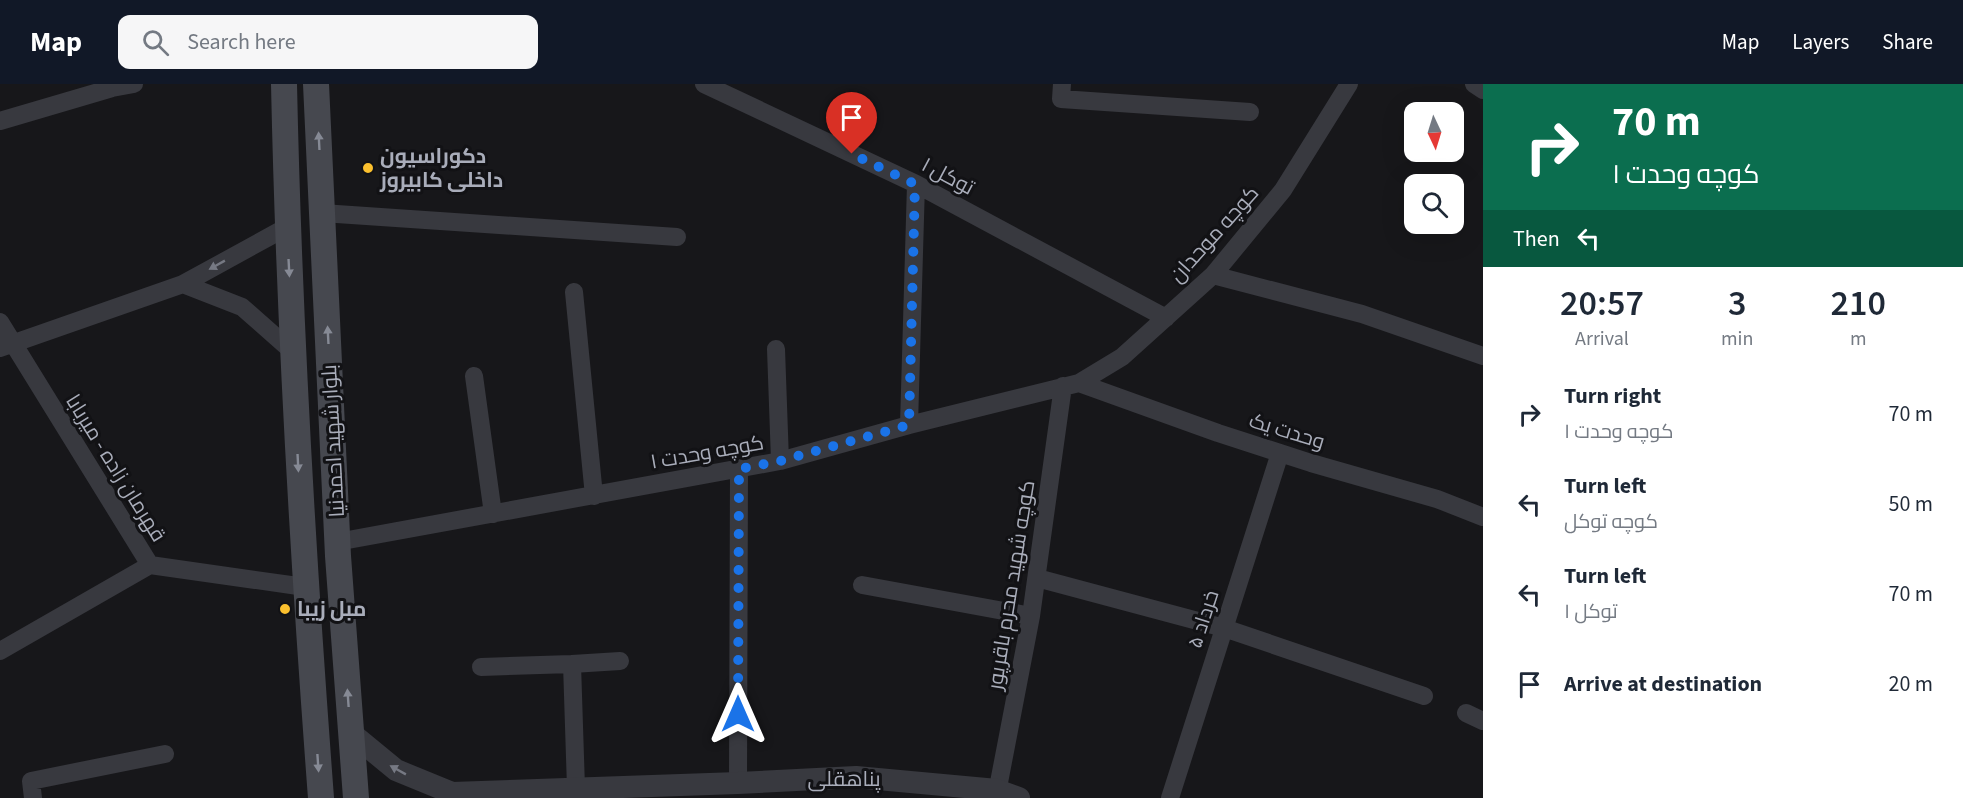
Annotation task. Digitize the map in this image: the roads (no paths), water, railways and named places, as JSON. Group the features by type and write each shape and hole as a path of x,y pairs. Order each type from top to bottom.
{"main road":[{"name":"بلوار شهید احمدنیا","path":"284,84 287,227 305,587 321,798"},
{"name":"بلوار شهید احمدنیا","path":"316,84 337,542 356,798"}],"street":[{"path":"0,121 112,88 134,84"},
{"name":"توکل ۱","path":"705,84 915,184 1166,318"},
{"name":"کوچه موحدان","path":"1071,384 1122,357 1213,275 1283,190 1349,84"},
{"path":"1474,84 1483,90"},
{"path":"1062,91 1250,112"},
{"path":"909,425 915,184"},
{"path":"322,213 677,237"},
{"path":"6,345 183,284 287,227"},
{"path":"1213,275 1362,314 1483,356"},
{"path":"183,284 242,307 293,352"},
{"path":"574,292 594,496"},
{"name":"قهرمان زاده - میربابا","path":"0,322 6,345 150,566 305,587"},
{"path":"776,349 780,461"},
{"path":"474,376 493,514"},
{"name":"کوچه وحدت ۱","path":"337,542 780,461 909,425 1071,384"},
{"name":"وحدت یک","path":"1071,384 1280,453 1437,499 1483,517"},
{"name":"کوچه شهید محرم باقرپور","path":"996,794 1031,616 1071,384"},
{"name":"خرداد ۵","path":"1170,798 1280,453"},
{"path":"738,783 739,469"},
{"path":"0,651 150,566"},
{"path":"1037,578 1224,628 1424,696"},
{"path":"862,585 1031,616"},
{"path":"481,667 620,661"},
{"path":"573,664 576,788"},
{"path":"1466,713 1483,721"},
{"name":"پناهقلی","path":"351,733 396,770 447,795 856,777 1019,798"},
{"path":"33,798 31,781 165,754"}],"place":[{"name":"دکوراسیون داخلی کابیروز","path":"368,168"},
{"name":"مبل زیبا","path":"285,609"}]}
